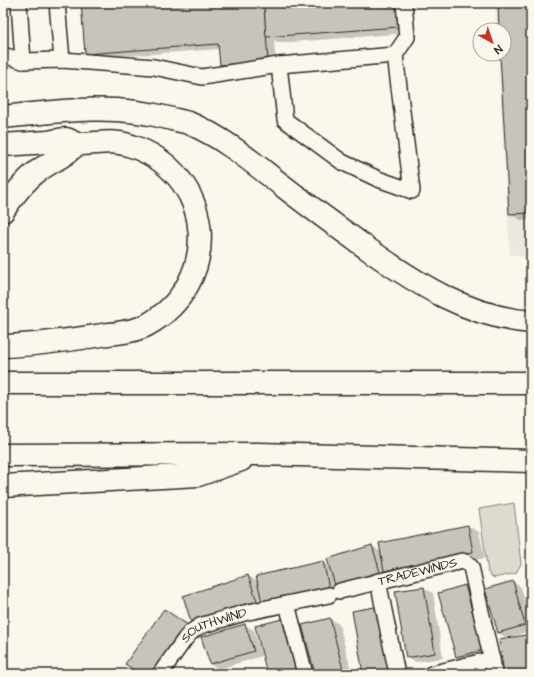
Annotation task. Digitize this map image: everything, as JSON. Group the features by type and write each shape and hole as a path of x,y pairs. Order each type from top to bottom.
{"highway":[{"path":"3,116 108,108 131,109 190,124 226,142 324,218 400,272 450,300 483,312 531,322"},
{"path":"3,145 65,139 76,144 109,141 130,146 149,154 171,171 189,195 199,224 201,242 199,260 192,278 176,303 162,316 145,326 122,332 65,341 3,346"},
{"path":"3,211 16,192 36,172 56,158 69,152 76,144"},
{"path":"3,383 531,383"},
{"path":"3,455 258,454 531,461"},
{"path":"3,486 198,475 258,454"}],"street":[{"path":"19,3 23,61"},
{"path":"57,3 62,60"},
{"path":"279,65 285,120 342,162 378,179 412,191 395,55 407,37 404,3"},
{"path":"3,55 23,61 62,60 154,67 202,76 279,65 395,55"},
{"name":"TRADEWINDS","path":"334,593 462,561 467,563 470,567 495,674"},
{"path":"378,581 397,674"},
{"name":"SOUTHWIND","path":"160,674 185,639 200,626 244,613 334,593"},
{"path":"287,604 305,674"},
{"path":"431,674 492,659"}],"shaded area":[{"path":"495,3 531,3 531,259 510,254 498,62 512,62 512,22 496,22"},
{"path":"514,503 521,564 516,573 494,578 488,573 479,509"}],"building":[{"path":"81,3 264,3 268,61 220,65 218,44 85,54"},
{"path":"264,3 396,3 398,27 266,37"},
{"path":"498,3 531,3 531,213 509,214 500,62 512,62 512,22 499,22"},
{"path":"468,525 473,552 384,571 379,543"},
{"path":"372,545 380,572 335,585 327,559"},
{"path":"323,561 329,588 262,602 256,576"},
{"path":"248,575 257,601 191,622 183,596"},
{"path":"513,581 525,625 498,633 485,589"},
{"path":"465,585 483,650 456,657 438,593"},
{"path":"424,587 435,653 406,658 395,591"},
{"path":"380,606 391,673 363,674 352,611"},
{"path":"164,609 188,625 153,674 140,674 125,664"},
{"path":"330,618 344,674 315,674 302,625"},
{"path":"282,619 297,674 267,674 255,626"},
{"path":"245,624 254,651 210,664 201,637"},
{"path":"527,635 531,674 504,674 499,639"}]}
